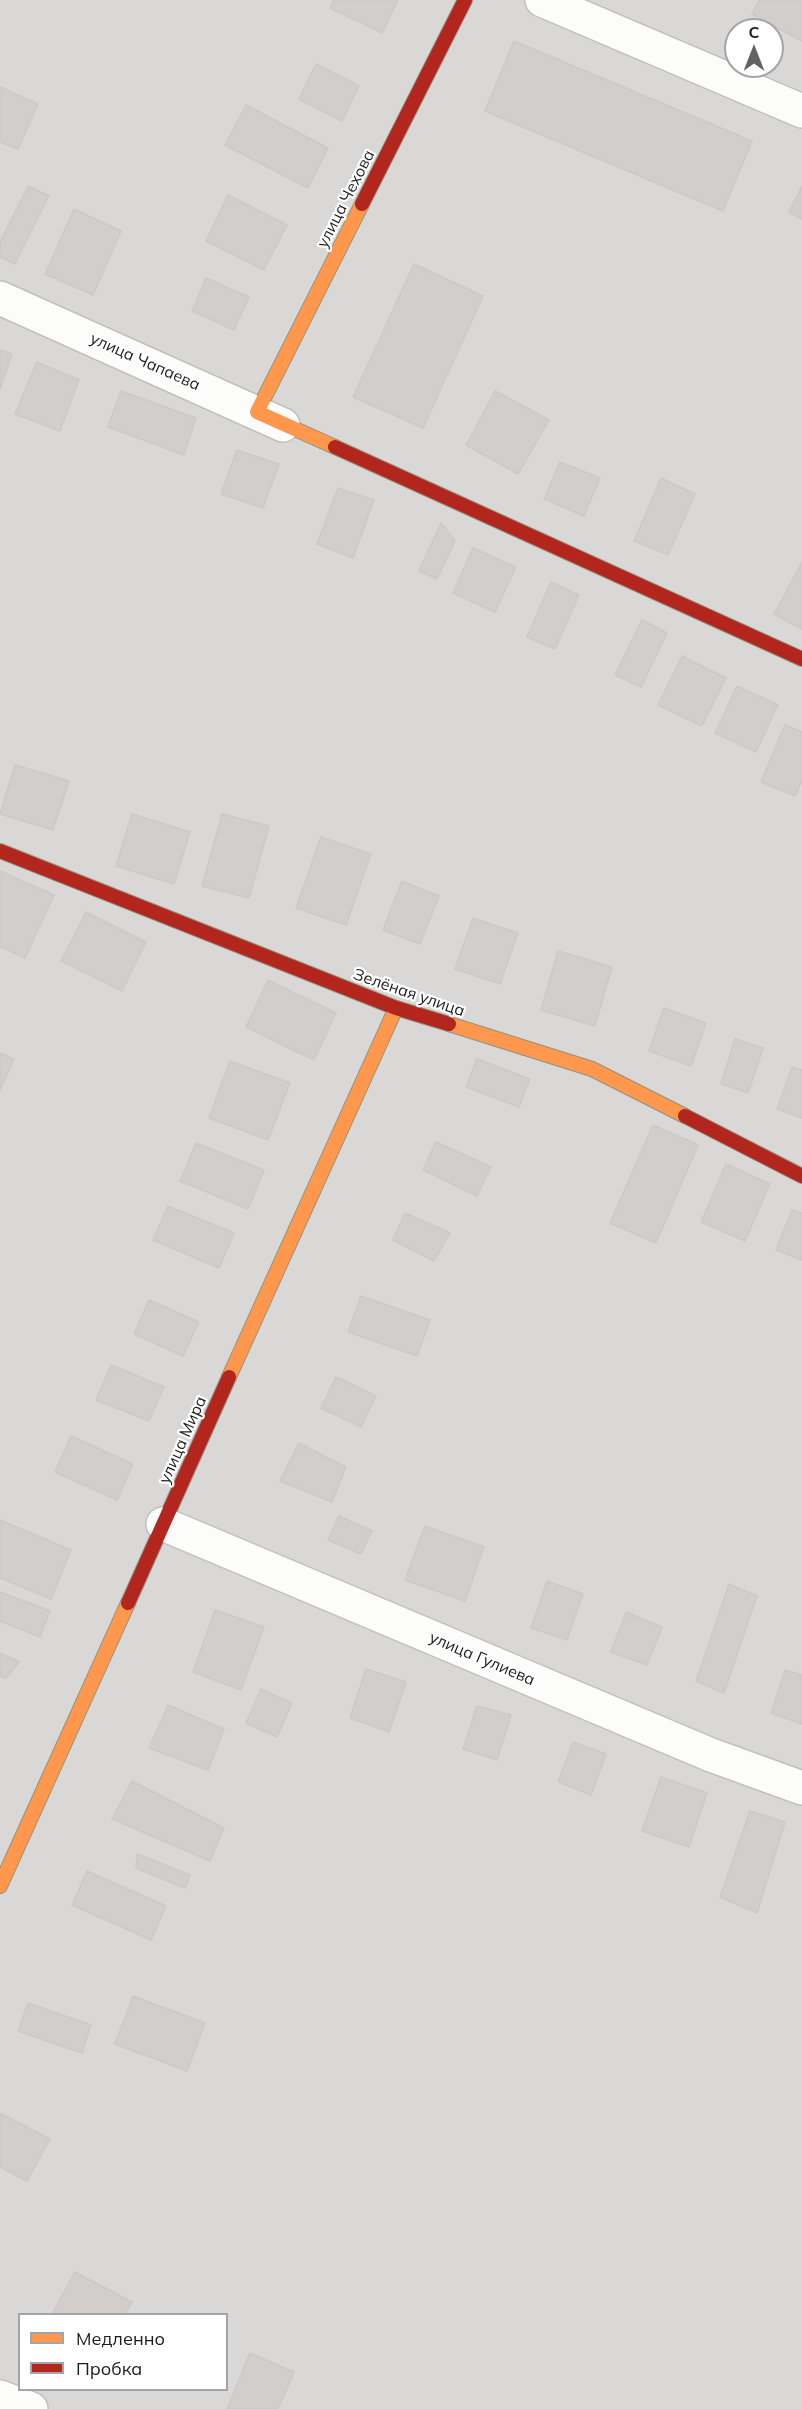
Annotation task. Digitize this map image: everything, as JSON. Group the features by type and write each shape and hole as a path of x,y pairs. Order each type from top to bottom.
{"street":[{"name":"улица Чехова","path":"257,412 465,0"},
{"path":"542,0 802,111"},
{"name":"улица Чапаева","path":"0,298 289,428"},
{"path":"257,412 802,659"},
{"name":"Зелёная улица","path":"0,851 396,1008 592,1069 802,1176"},
{"name":"улица Мира","path":"0,1886 396,1008"},
{"name":"улица Гулиева","path":"163,1524 711,1755 802,1788"},
{"path":"0,2397 31,2409"}],"shaded area":[{"path":"0,0 802,0 802,2409 0,2409"}],"building":[{"path":"334,0 398,0 382,33 330,8"},
{"path":"759,0 802,0 802,41 784,31 784,18 759,18 752,14"},
{"path":"514,41 752,141 723,211 485,111"},
{"path":"316,64 359,86 342,121 299,99"},
{"path":"0,87 38,104 18,149 0,142"},
{"path":"246,105 328,148 308,188 225,145"},
{"path":"28,186 49,196 15,264 0,257 0,242"},
{"path":"802,186 802,219 789,212"},
{"path":"228,195 287,225 264,270 206,241"},
{"path":"74,209 121,231 93,295 45,274"},
{"path":"414,264 483,296 423,428 353,397"},
{"path":"206,278 249,297 234,330 192,311"},
{"path":"0,350 12,354 0,389"},
{"path":"37,362 79,380 60,431 15,414"},
{"path":"121,391 196,418 184,455 108,427"},
{"path":"495,391 549,420 518,474 466,445"},
{"path":"237,450 279,464 263,508 221,494"},
{"path":"560,462 600,478 584,516 544,499"},
{"path":"661,478 695,494 668,555 634,541"},
{"path":"338,488 374,500 353,558 317,544"},
{"path":"441,523 455,541 437,579 419,571"},
{"path":"473,548 516,567 495,612 453,593"},
{"path":"802,562 802,629 774,614"},
{"path":"551,582 579,595 555,649 527,637"},
{"path":"642,620 667,633 641,687 615,675"},
{"path":"682,656 726,678 702,726 658,705"},
{"path":"737,686 778,705 756,752 715,733"},
{"path":"785,725 802,732 802,781 795,796 761,782"},
{"path":"15,765 69,781 53,830 0,814"},
{"path":"132,814 190,832 174,884 116,866"},
{"path":"222,814 269,826 249,898 202,886"},
{"path":"321,837 371,854 346,925 296,908"},
{"path":"0,871 54,895 25,958 0,947"},
{"path":"402,881 439,896 420,944 383,930"},
{"path":"86,912 146,942 122,991 61,961"},
{"path":"473,918 518,933 500,984 455,969"},
{"path":"558,951 612,967 595,1026 541,1010"},
{"path":"268,980 336,1013 314,1060 246,1027"},
{"path":"664,1008 706,1023 691,1066 649,1051"},
{"path":"735,1039 763,1048 748,1093 721,1084"},
{"path":"0,1053 14,1059 0,1090"},
{"path":"477,1059 530,1079 519,1107 466,1087"},
{"path":"230,1061 290,1083 268,1140 209,1118"},
{"path":"792,1067 802,1070 802,1118 777,1109"},
{"path":"653,1125 698,1145 656,1243 610,1223"},
{"path":"436,1142 491,1167 477,1196 423,1170"},
{"path":"196,1143 264,1170 248,1209 180,1181"},
{"path":"726,1164 770,1184 745,1241 701,1222"},
{"path":"168,1206 234,1233 219,1268 153,1240"},
{"path":"792,1210 802,1213 802,1260 776,1250"},
{"path":"405,1213 450,1233 434,1261 393,1240"},
{"path":"361,1296 430,1320 417,1356 348,1332"},
{"path":"149,1300 199,1322 183,1356 134,1334"},
{"path":"111,1365 164,1387 149,1421 96,1400"},
{"path":"336,1377 376,1396 361,1427 321,1408"},
{"path":"71,1436 133,1464 117,1500 55,1472"},
{"path":"299,1443 346,1467 332,1502 280,1481"},
{"path":"339,1516 372,1531 361,1554 328,1540"},
{"path":"0,1520 71,1550 51,1599 0,1578"},
{"path":"425,1526 484,1547 465,1601 405,1580"},
{"path":"547,1581 583,1594 567,1640 531,1628"},
{"path":"729,1584 757,1596 724,1693 696,1681"},
{"path":"0,1592 50,1611 40,1637 0,1621"},
{"path":"215,1610 264,1627 241,1690 193,1672"},
{"path":"626,1612 662,1627 647,1665 611,1652"},
{"path":"0,1653 19,1662 6,1678 0,1676"},
{"path":"366,1669 406,1682 389,1732 350,1718"},
{"path":"785,1670 802,1675 802,1724 771,1713"},
{"path":"261,1689 292,1703 277,1737 246,1723"},
{"path":"168,1705 224,1729 208,1770 149,1748"},
{"path":"477,1706 511,1715 497,1760 463,1749"},
{"path":"573,1742 606,1754 591,1795 558,1782"},
{"path":"661,1777 707,1793 689,1847 642,1831"},
{"path":"132,1781 224,1828 210,1861 112,1819"},
{"path":"750,1811 785,1822 757,1913 720,1897"},
{"path":"137,1854 190,1875 185,1888 136,1868"},
{"path":"87,1871 166,1906 151,1940 72,1905"},
{"path":"133,1996 205,2023 187,2071 115,2044"},
{"path":"28,2003 91,2025 82,2053 18,2031"},
{"path":"0,2113 50,2139 27,2181 0,2167"},
{"path":"75,2272 132,2302 126,2313 53,2313"},
{"path":"250,2353 294,2372 278,2409 227,2409"}],"traffic: slow":[{"path":"335,447 257,412 362,204"},
{"path":"229,1377 396,1008"},
{"path":"449,1024 592,1069 685,1116"},
{"path":"0,1886 128,1603"}],"traffic: jam":[{"path":"362,204 465,0"},
{"path":"335,447 802,659"},
{"path":"0,851 396,1008 449,1024"},
{"path":"685,1116 802,1176"},
{"path":"128,1603 229,1377"}]}
